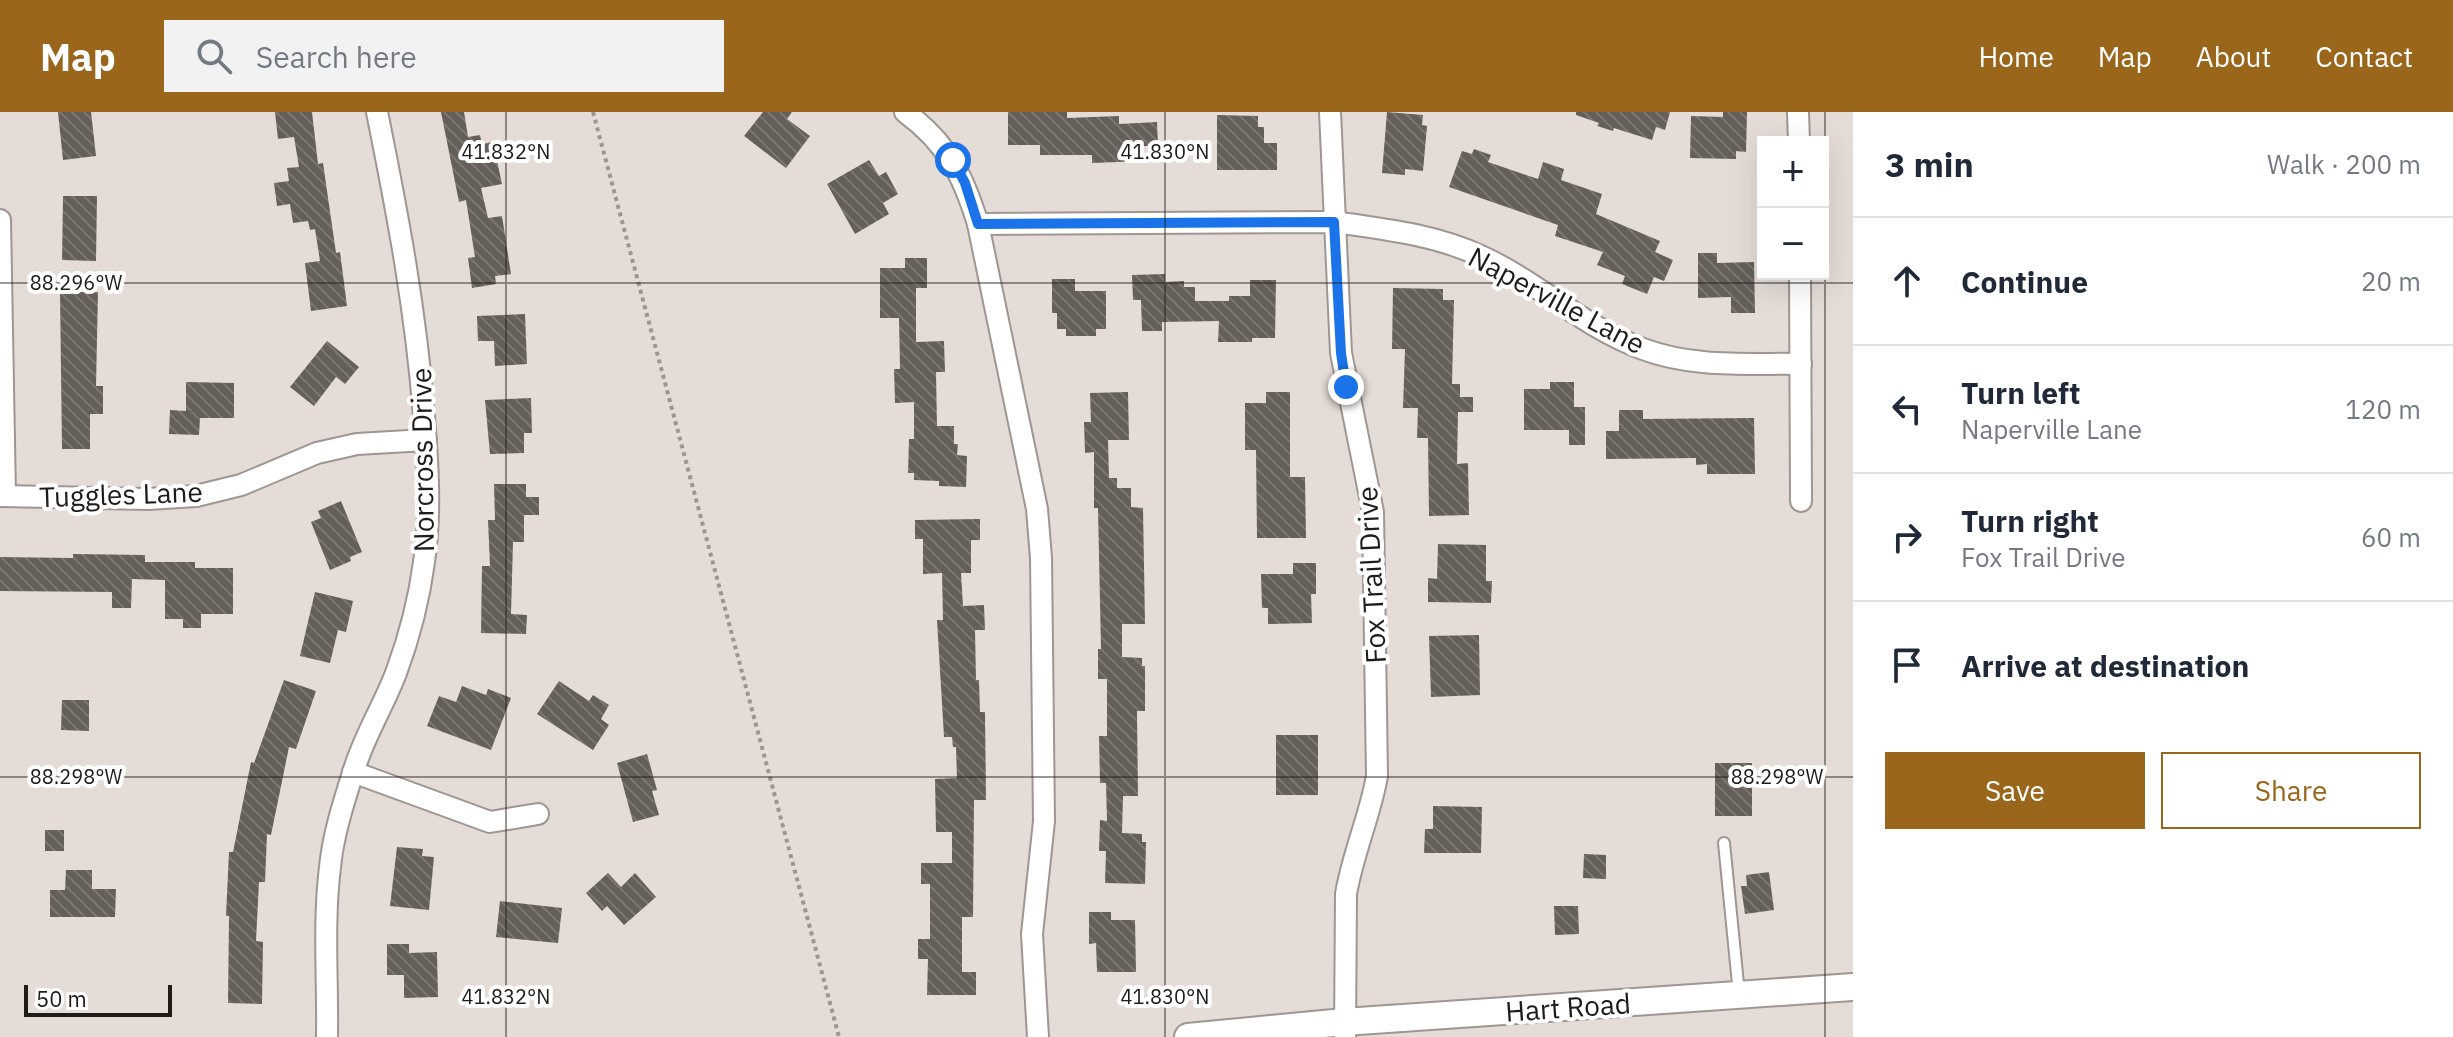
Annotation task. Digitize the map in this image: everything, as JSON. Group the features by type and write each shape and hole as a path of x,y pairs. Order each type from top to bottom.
{"street":[{"name":"Norcross Drive","path":"327,1037 330,865 361,747 395,674 413,618 424,560 426,440 419,338 403,238 377,112"},
{"path":"905,112 937,139 965,183 978,224 1040,534 1044,821 1032,934 1038,1037"},
{"name":"Fox Trail Drive","path":"1330,112 1341,353 1373,512 1376,555 1377,776 1371,810 1350,872 1346,894 1345,1030"},
{"path":"1798,112 1799,136"},
{"path":"0,220 2,496"},
{"name":"Naperville Lane","path":"978,224 1334,222 1438,240 1484,257 1618,338 1668,357 1694,362 1801,364"},
{"path":"1800,280 1801,501"},
{"name":"Tuggles Lane","path":"2,496 148,499 196,496 241,485 317,453 357,444 426,440"},
{"path":"353,772 490,822 538,814"},
{"name":"Hart Road","path":"1188,1037 1345,1030 1739,994 1853,987"}],"lane":[{"path":"1724,843 1739,994"}],"path":[{"path":"593,112 839,1037"}],"building":[{"path":"58,112 91,112 96,156 63,160"},
{"path":"275,112 312,112 318,164 323,163 347,306 311,311 305,263 320,261 315,229 310,230 308,221 293,223 290,204 277,206 274,183 289,181 287,168 299,167 294,137 278,139"},
{"path":"441,112 464,112 468,137 480,135 482,144 493,142 502,184 481,188 488,218 502,216 511,274 495,276 496,284 472,288 468,258 475,257 466,200 459,202"},
{"path":"763,112 792,112 787,119 810,136 786,168 744,136"},
{"path":"1008,112 1067,112 1067,118 1119,116 1119,124 1157,122 1158,146 1143,146 1143,161 1092,163 1092,155 1040,155 1040,145 1008,145"},
{"path":"1387,112 1423,115 1422,125 1427,126 1423,171 1405,169 1405,175 1382,173"},
{"path":"1576,112 1670,112 1665,130 1656,127 1652,140 1597,126 1599,123 1576,115"},
{"path":"1723,112 1747,112 1746,152 1736,151 1736,159 1690,158 1691,116 1723,117"},
{"path":"1217,115 1258,116 1258,127 1264,127 1264,143 1277,143 1277,170 1217,170"},
{"path":"1474,149 1491,155 1488,162 1538,179 1543,162 1564,169 1561,180 1602,194 1596,214 1660,241 1655,252 1673,260 1664,281 1654,277 1647,294 1622,284 1625,276 1597,265 1603,252 1555,236 1558,225 1449,187 1462,151 1472,154"},
{"path":"869,160 879,176 886,172 898,194 883,203 889,214 855,234 827,184"},
{"path":"63,196 97,196 96,261 62,260"},
{"path":"1698,253 1717,253 1717,263 1754,262 1755,313 1731,313 1731,297 1698,298"},
{"path":"905,258 927,258 927,288 916,288 916,342 944,341 945,372 936,372 937,426 954,426 957,455 967,456 966,487 939,486 939,481 914,480 914,473 908,473 909,439 914,439 914,402 895,403 894,369 900,369 899,318 880,318 880,268 905,268"},
{"path":"1165,274 1165,282 1184,281 1184,287 1195,287 1195,301 1229,301 1229,296 1250,296 1250,280 1276,280 1275,338 1218,342 1219,321 1162,322 1162,331 1142,331 1141,300 1133,300 1132,275"},
{"path":"1052,279 1075,279 1075,291 1106,291 1106,329 1096,329 1096,336 1066,336 1066,329 1057,329 1057,313 1052,313"},
{"path":"1393,288 1443,289 1443,300 1454,300 1452,384 1460,384 1460,397 1473,397 1473,412 1458,412 1457,464 1468,463 1469,515 1429,516 1428,438 1417,438 1418,408 1403,408 1405,349 1392,349"},
{"path":"60,292 98,292 96,386 103,386 103,414 90,414 90,449 62,449"},
{"path":"525,314 527,364 495,366 494,341 478,341 477,316"},
{"path":"327,341 359,367 345,384 336,377 314,406 290,387"},
{"path":"186,382 234,383 234,418 200,418 199,435 169,434 170,410 186,411"},
{"path":"1550,382 1574,382 1574,407 1585,407 1585,445 1569,445 1569,430 1524,430 1524,389 1550,389"},
{"path":"1128,392 1129,440 1108,440 1109,478 1117,478 1117,488 1131,488 1131,507 1143,508 1145,624 1122,624 1122,657 1142,658 1142,666 1145,666 1145,711 1137,711 1138,796 1123,796 1122,833 1142,834 1142,842 1146,842 1145,884 1105,883 1106,851 1099,851 1100,820 1107,821 1106,783 1100,783 1099,736 1107,736 1107,679 1098,679 1098,649 1101,649 1094,452 1085,453 1084,422 1091,422 1090,393"},
{"path":"1266,392 1290,392 1290,477 1305,477 1306,538 1257,538 1256,450 1245,450 1245,403 1266,403"},
{"path":"531,398 532,433 524,433 524,453 490,454 485,400"},
{"path":"1619,410 1643,410 1643,419 1754,418 1755,474 1707,474 1707,464 1696,465 1696,458 1606,459 1606,431 1619,431"},
{"path":"494,484 526,484 526,497 539,497 539,515 524,515 524,542 513,542 511,614 527,615 526,634 481,633 482,566 490,566 488,520 495,520"},
{"path":"341,501 362,552 350,557 351,561 330,570 311,522 321,518 318,511"},
{"path":"980,519 980,540 971,540 971,573 961,573 963,606 984,605 985,630 975,630 976,680 979,680 980,712 985,712 986,800 974,800 973,917 962,917 962,972 976,972 976,995 927,995 928,959 918,959 918,939 930,939 930,884 921,884 921,863 952,863 952,832 936,832 935,779 957,778 956,747 953,747 952,737 944,737 937,620 943,620 942,573 923,574 923,539 915,539 915,520"},
{"path":"1438,544 1486,545 1486,581 1492,581 1491,603 1428,602 1428,578 1437,579"},
{"path":"73,554 145,555 145,562 195,562 195,568 233,568 233,614 201,614 201,628 183,628 183,619 165,619 165,580 132,579 131,608 112,608 112,592 0,591 0,557 73,558"},
{"path":"1293,563 1316,563 1316,594 1311,594 1312,623 1268,624 1268,608 1262,608 1261,574 1293,574"},
{"path":"315,592 353,601 346,632 338,630 330,663 300,656"},
{"path":"1479,635 1480,695 1431,697 1429,636"},
{"path":"284,680 316,691 296,749 289,747 271,835 267,834 265,882 259,882 256,941 263,942 262,1004 228,1003 229,916 226,916 229,852 233,852 251,762 254,763"},
{"path":"559,681 589,701 593,695 609,705 601,719 609,725 593,750 537,714"},
{"path":"462,686 486,695 488,689 511,698 491,750 427,726 439,696 456,702"},
{"path":"62,700 89,700 89,731 61,730"},
{"path":"1276,735 1318,735 1318,795 1276,795"},
{"path":"647,754 657,790 652,791 659,815 633,822 617,763"},
{"path":"1715,763 1752,763 1752,816 1715,816"},
{"path":"1433,806 1482,807 1481,853 1424,853 1425,829 1433,829"},
{"path":"45,830 64,830 64,851 45,851"},
{"path":"397,847 423,849 422,856 434,857 429,910 390,906"},
{"path":"1584,854 1606,855 1606,879 1583,878"},
{"path":"66,870 92,870 92,889 116,889 115,917 50,917 50,890 65,890"},
{"path":"1769,872 1774,910 1745,914 1741,886 1747,886 1746,875"},
{"path":"608,873 621,887 635,873 656,897 624,925 607,906 602,911 586,893"},
{"path":"500,901 562,908 558,943 496,937"},
{"path":"1554,906 1578,906 1579,934 1555,935"},
{"path":"1089,912 1111,912 1111,920 1135,920 1136,972 1097,972 1096,943 1089,944"},
{"path":"387,944 409,944 409,953 437,952 438,997 404,998 404,975 387,975"}],"route":[{"path":"953,160 965,183 978,224 1334,222 1338,318 1346,387"}]}
